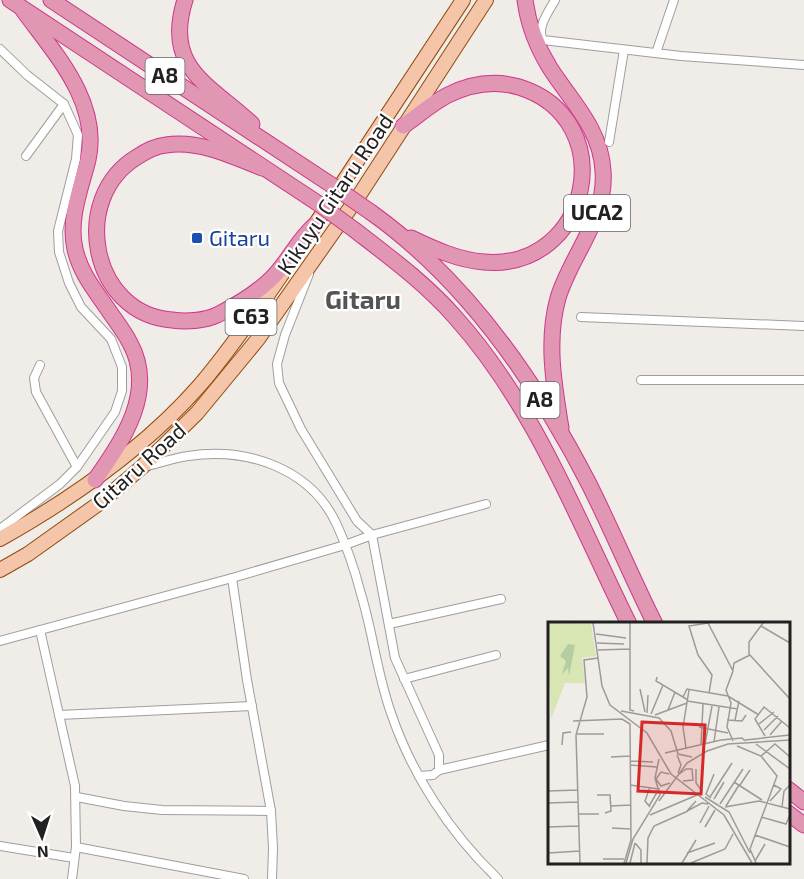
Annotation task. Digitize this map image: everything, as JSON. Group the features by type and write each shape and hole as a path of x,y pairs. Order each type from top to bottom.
{"highway":[{"name":"A8","path":"10,0 319,204 410,272 430,291 455,317 504,380 560,477 628,622"},
{"name":"A8","path":"51,0 330,184 400,233 463,295 492,329 521,369 562,436 589,484 654,622"},
{"path":"185,0 180,30 181,44 191,69 280,151"},
{"name":"UCA2","path":"525,0 530,27 539,48 548,65 588,121 594,133 604,171 598,210 567,275 551,332 553,376 562,436"},
{"name":"C63","path":"23,10 81,96 87,115 89,135 88,157 74,216 75,249 83,273 130,343 135,354 138,372 138,394 131,422 95,480"},
{"path":"400,233 453,256 493,262 516,260 546,244 565,226 578,203 582,177 582,162 573,131 560,111 528,90 488,83 459,90 447,95 404,126"},
{"path":"262,168 211,148 187,145 166,145 148,150 128,163 112,181 96,224 96,241 100,258 113,287 135,310 160,319 191,321 215,316 244,300 271,280 302,238 316,224"},
{"path":"789,790 804,802"},
{"path":"789,814 804,825"}],"main road":[{"name":"Kikuyu Gitaru Road","path":"95,480 140,443 200,386 262,303 464,0"},
{"name":"C63","path":"316,255 360,194 486,0"},
{"name":"Gitaru Road","path":"0,570 28,554 83,516 142,467 197,413 258,339 316,255"},
{"name":"Gitaru Road","path":"0,539 95,480"}],"street":[{"path":"555,0 543,24 540,34 543,40 624,50 804,65"},
{"path":"656,53 674,0"},
{"path":"0,48 27,75 64,104 78,135 76,159 58,231 59,252 69,283 81,307 111,339 122,367 122,391 115,412 77,467 60,484 0,529"},
{"path":"609,142 624,50"},
{"path":"26,156 64,104"},
{"path":"316,255 285,335 277,364 279,383 306,438 357,521 372,535 392,648 404,680 439,755 439,770"},
{"path":"581,317 804,327"},
{"path":"40,365 34,378 36,392 77,467"},
{"path":"641,380 804,380"},
{"path":"142,467 187,456 236,454 277,465 299,478 321,499 337,524 362,594 383,689 400,738 418,776 451,825 485,867 498,879"},
{"path":"0,641 232,578 372,535 486,504"},
{"path":"232,578 271,811 272,879"},
{"path":"389,624 501,598"},
{"path":"40,630 76,797 76,847 72,879"},
{"path":"404,680 496,655"},
{"path":"59,715 252,706"},
{"path":"418,776 433,775 439,770 548,745"},
{"path":"76,797 162,810 271,811"},
{"path":"0,846 74,858"},
{"path":"76,847 244,879"}],"place":[{"name":"Gitaru","path":"197,238"}],"district":[{"name":"Gitaru","path":"363,300"}]}
